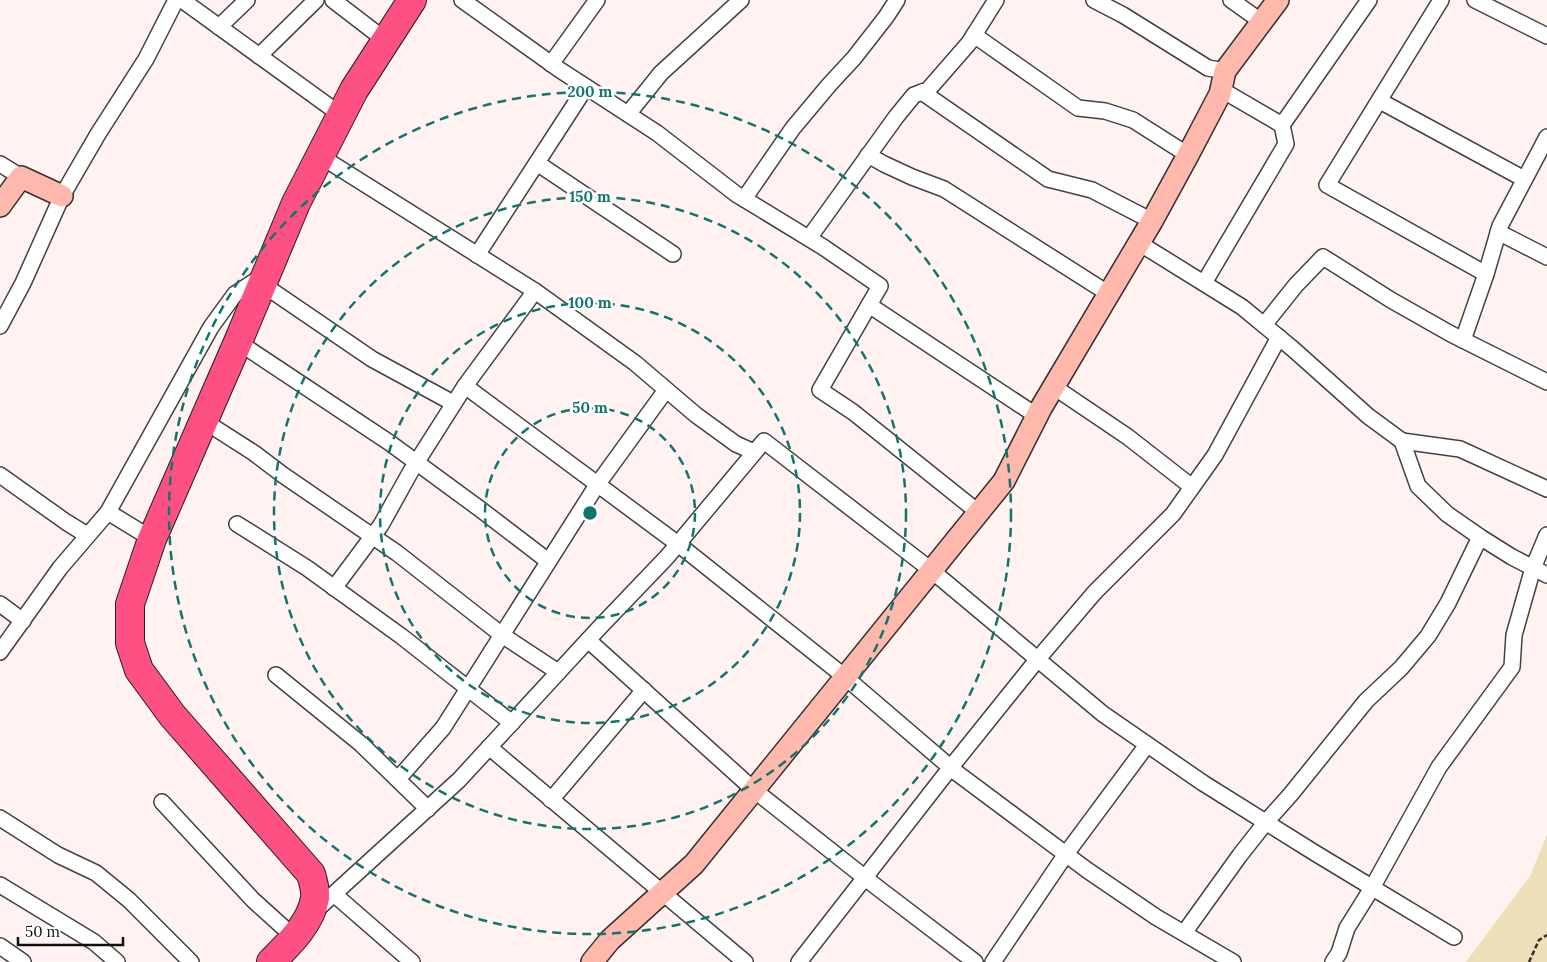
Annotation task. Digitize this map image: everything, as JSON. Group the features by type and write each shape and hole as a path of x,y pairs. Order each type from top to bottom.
{"highway":[{"path":"274,961 302,927 316,896 311,874 172,715 140,670 130,643 130,604 152,539 296,204 354,90 412,0"}],"street":[{"path":"0,326 23,283 62,196 98,134 146,60 176,0"},
{"path":"182,0 341,115"},
{"path":"219,27 247,0"},
{"path":"258,56 316,0"},
{"path":"333,0 385,40"},
{"path":"462,0 551,64 657,132 744,199 809,238 880,286 820,390 860,417 978,512"},
{"path":"551,64 597,0"},
{"path":"628,114 661,73 741,0"},
{"path":"744,199 793,128 828,85 854,58 897,0"},
{"path":"809,238 896,117 914,95 928,90 969,43 996,0"},
{"path":"1094,0 1123,15 1208,68 1282,125 1286,144 1204,283"},
{"path":"1232,0 1262,22"},
{"path":"592,962 610,940 694,864 1004,480 1037,416 1152,221 1220,94 1223,81 1278,0"},
{"path":"1282,125 1369,0"},
{"path":"1441,0 1327,185 1486,274"},
{"path":"1475,0 1547,36"},
{"path":"974,35 1078,108 1104,111 1133,120 1188,155"},
{"path":"477,255 586,87"},
{"path":"922,92 1048,179 1092,190 1152,221"},
{"path":"1380,101 1524,179"},
{"path":"1463,340 1486,274 1500,226 1547,137"},
{"path":"868,155 912,177 944,189 1109,294"},
{"path":"320,156 534,291 635,363 696,416 736,444 754,452"},
{"path":"537,163 673,254"},
{"path":"0,164 21,177 62,196"},
{"path":"0,206 21,177"},
{"path":"1498,232 1547,256"},
{"path":"1139,243 1242,307 1279,337 1368,416 1402,441 1460,449 1547,489"},
{"path":"1264,325 1296,285 1323,257 1391,300 1463,340 1547,382"},
{"path":"0,652 60,568 108,512 211,326 235,294 264,279 372,359 453,403"},
{"path":"334,588 381,525 453,403 534,291"},
{"path":"870,305 1037,416"},
{"path":"800,962 1038,660 1095,592 1173,514 1215,455 1279,337"},
{"path":"238,342 417,462 548,561"},
{"path":"465,386 678,544 844,677 951,768 1066,854 1156,917 1233,962"},
{"path":"1054,387 1128,437 1192,487"},
{"path":"398,779 443,728 597,485 666,390"},
{"path":"204,421 254,453 397,553 502,635 558,672"},
{"path":"162,802 253,900 302,927 459,780 678,544 764,441 930,570 1103,714 1203,783 1454,937"},
{"path":"1402,441 1418,486 1448,514 1480,537 1547,575"},
{"path":"0,476 87,535"},
{"path":"108,512 152,539"},
{"path":"237,524 306,568 401,636 512,722"},
{"path":"1333,962 1339,953 1347,928 1372,888 1439,767 1512,667 1514,635 1533,568 1547,534"},
{"path":"1184,933 1266,822 1366,701 1401,668 1428,636 1448,603 1480,537"},
{"path":"0,604 23,620"},
{"path":"588,640 754,790 971,961"},
{"path":"276,675 361,744 428,808"},
{"path":"551,800 644,690"},
{"path":"993,962 1066,854 1147,745"},
{"path":"489,747 745,962"},
{"path":"0,818 58,856 96,873 129,900 191,962"},
{"path":"0,885 94,942 117,962"},
{"path":"335,895 412,962"},
{"path":"0,946 23,962"}],"path":[{"path":"1529,962 1539,940 1547,935"}],"shaded area":[{"path":"1547,835 1547,962 1466,962 1530,876"}]}
